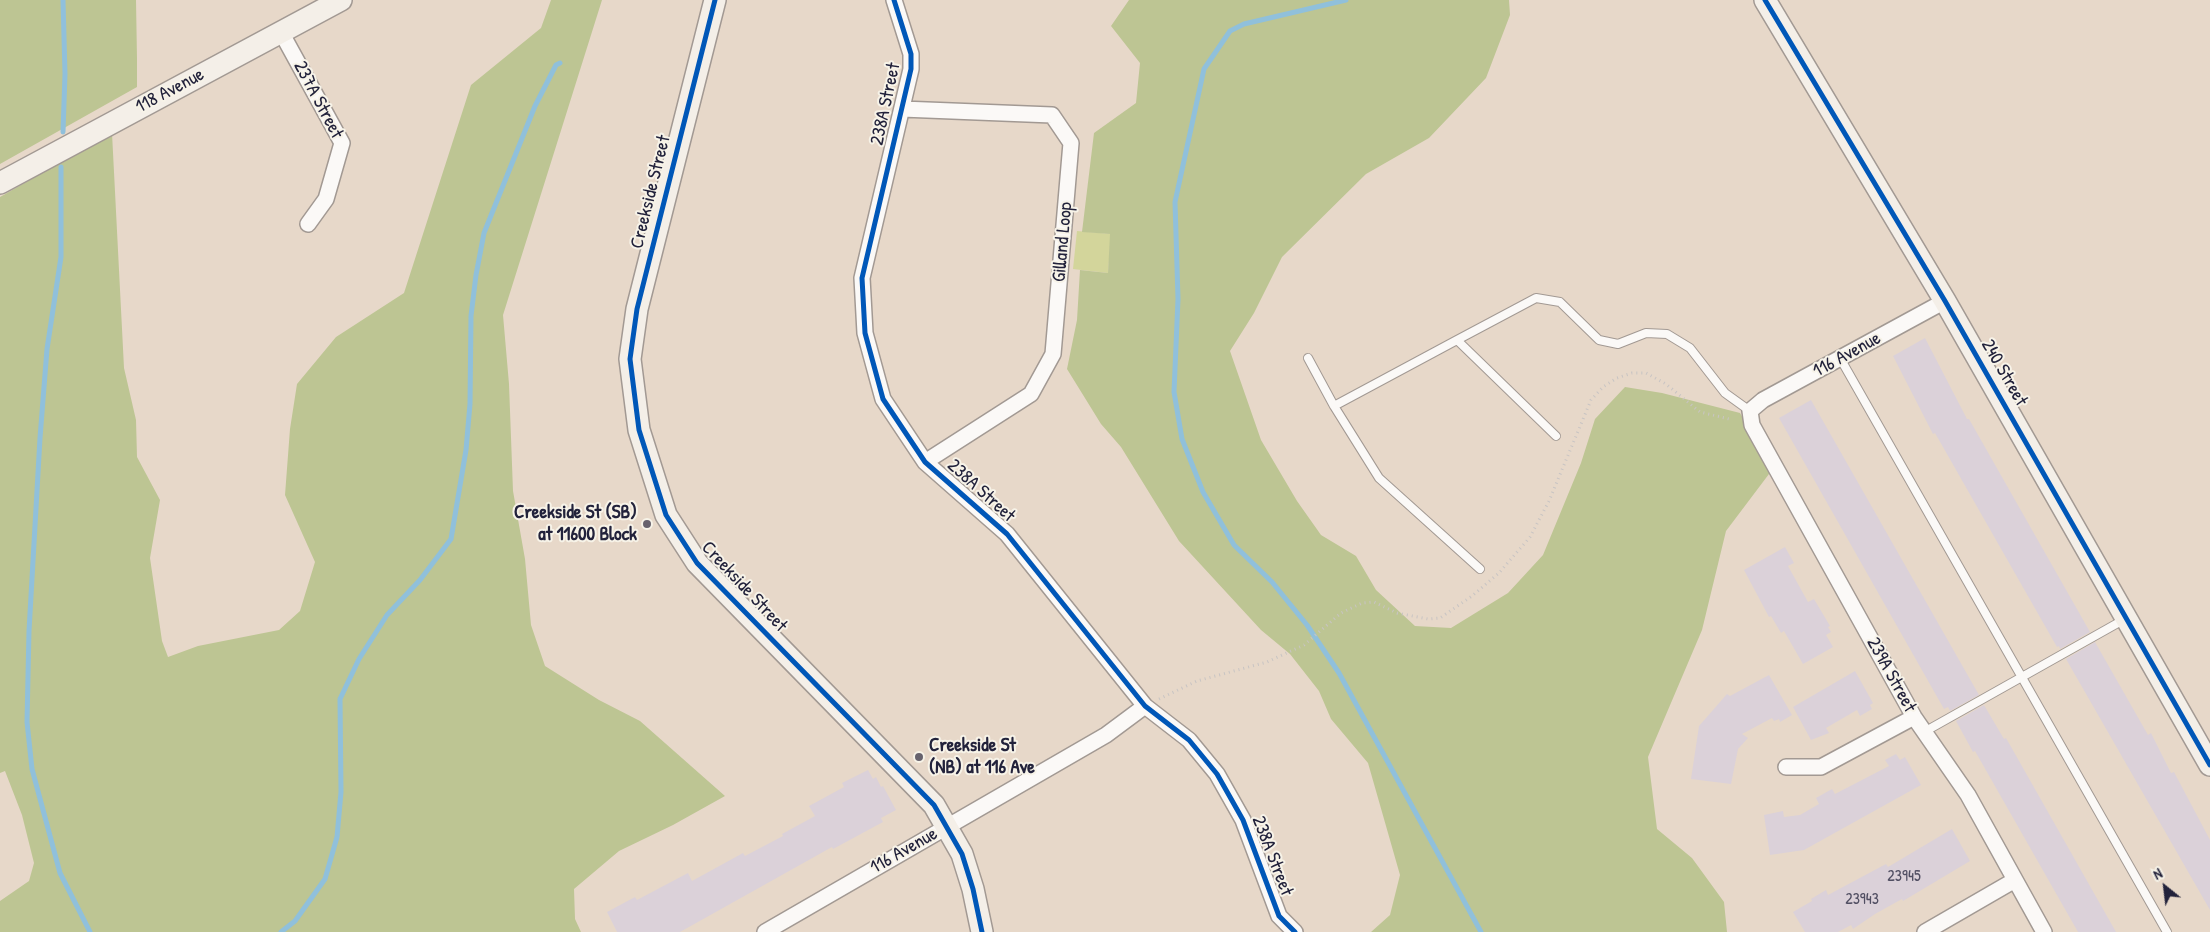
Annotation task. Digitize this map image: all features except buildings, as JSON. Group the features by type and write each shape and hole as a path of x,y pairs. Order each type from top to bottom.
{"street":[{"name":"118 Avenue","path":"0,183 340,0"},
{"name":"Creekside Street","path":"715,0 637,309 630,359 639,430 666,515 698,563 926,795 948,826 962,854 973,889 982,932"},
{"name":"238A Street","path":"894,0 911,54 911,69 862,278 866,333 883,399 925,462 1007,534 1145,706 1189,740 1218,774 1243,820 1279,916 1295,932"},
{"name":"240 Street","path":"1765,0 1945,301 2210,765"},
{"name":"237A Street","path":"281,32 342,143 326,199 308,224"},
{"name":"Gilland Loop","path":"902,109 1052,115 1071,143 1054,354 1031,394 925,462"},
{"name":"116 Avenue","path":"1750,411 1763,400 1945,301"},
{"name":"239A Street","path":"1750,411 1752,425 1914,717 1968,795 2044,932"},
{"name":"116 Avenue","path":"765,932 1106,735 1145,706"},
{"path":"1786,767 1821,767 1914,717"},
{"path":"1925,932 2016,880"}],"lane":[{"path":"1334,406 1536,298 1560,302 1599,340 1618,344 1646,334 1667,334 1690,348 1725,393 1750,411"},
{"path":"1457,340 1556,436"},
{"path":"1308,358 1334,406 1379,478 1480,569"},
{"path":"1840,358 2167,932"},
{"path":"1924,732 2126,618"}],"path":[{"path":"1145,706 1197,681 1268,662 1304,645 1341,613 1362,603 1374,602 1397,613 1428,619 1440,618 1472,596 1499,572 1530,537 1549,501 1591,400 1603,386 1618,378 1632,373 1646,372 1666,384 1700,412 1729,419"}],"green space":[{"path":"0,0 136,0 137,87 0,164"},
{"path":"551,0 602,0 503,315 509,384 513,491 525,559 531,625 545,666 599,700 640,721 725,796 673,825 619,851 574,889 575,919 581,932 0,932 0,901 29,881 34,863 22,815 5,771 0,773 0,197 112,133 124,368 136,420 137,457 160,500 150,558 162,641 168,657 198,646 279,630 300,611 315,562 285,495 290,429 297,384 336,337 404,293 471,85 541,28"},
{"path":"1129,0 1509,0 1510,15 1486,78 1429,138 1366,174 1282,257 1254,313 1230,351 1261,440 1297,501 1321,535 1356,556 1376,590 1415,626 1451,628 1508,593 1543,555 1581,463 1595,419 1625,387 1662,393 1740,413 1772,470 1726,531 1702,630 1648,757 1657,829 1692,858 1724,902 1727,932 1371,932 1390,915 1400,875 1368,763 1331,719 1319,691 1290,654 1261,630 1179,541 1121,447 1101,424 1067,369 1077,320 1080,270 1108,273 1110,234 1082,232 1094,133 1136,103 1140,63 1111,26"},
{"path":"1077,231 1111,234 1108,273 1073,269"}],"waterway":[{"path":"63,0 65,74 63,132"},
{"path":"1346,0 1244,24 1230,31 1204,69 1175,202 1178,299 1174,392 1182,439 1203,492 1234,545 1272,582 1307,625 1339,673 1481,932"},
{"path":"281,932 295,921 325,879 337,837 341,792 340,699 359,659 387,615 420,580 451,539 466,450 470,404 471,316 484,233 535,106 556,65 560,63"},
{"path":"61,167 61,257 47,349 40,438 29,631 27,722 32,769 60,873 90,932"}],"cycle path":[{"path":"715,0 637,309 630,359 639,430 666,515 697,563 934,805 962,854 973,889 982,932"},
{"path":"894,0 911,54 911,69 862,278 865,333 883,399 925,462 1007,534 1145,706 1189,740 1217,774 1243,820 1279,916 1295,932"},
{"path":"1765,0 1945,301 2210,765"}],"place":[{"name":"Creekside St (SB) at 11600 Block","path":"647,524"},
{"name":"Creekside St (NB) at 116 Ave","path":"919,757"}]}
